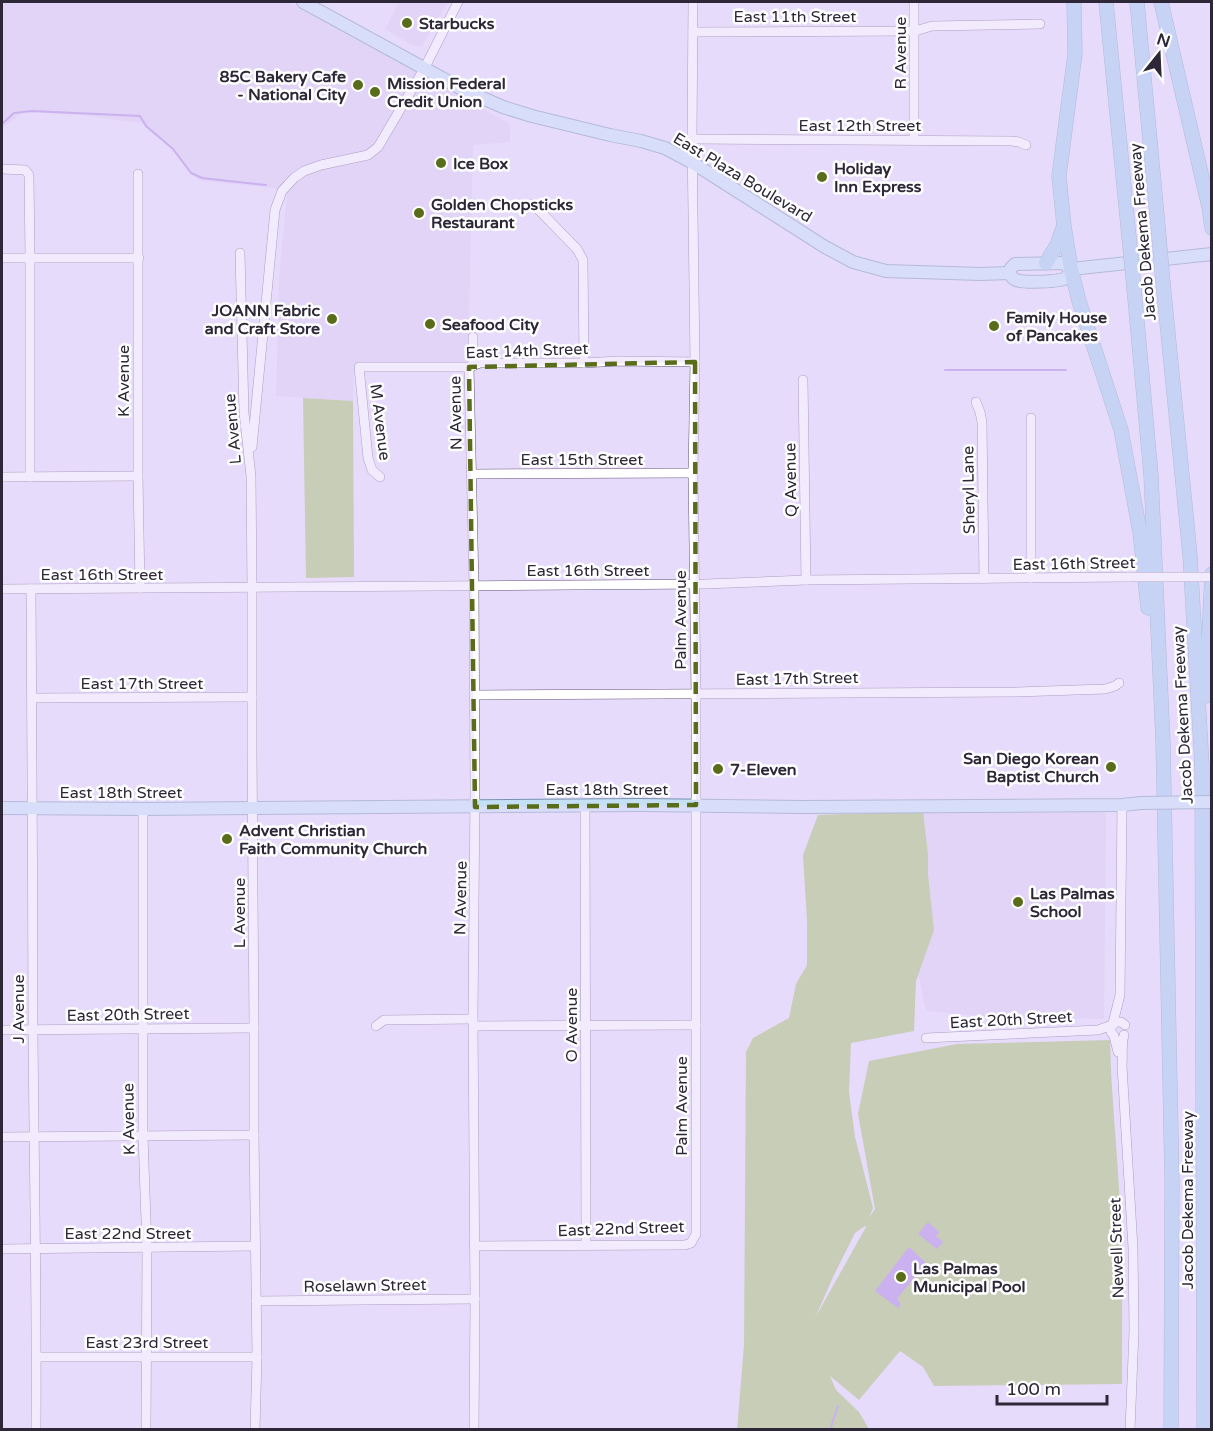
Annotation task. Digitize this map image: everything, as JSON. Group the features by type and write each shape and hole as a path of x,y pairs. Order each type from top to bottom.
{"highway":[{"path":"1074,2 1074,54 1059,176 1064,226 1079,301 1121,430 1140,532 1155,691 1164,753"},
{"name":"Jacob Dekema Freeway","path":"1106,2 1151,475 1164,753 1172,1182 1171,1430"},
{"name":"Jacob Dekema Freeway","path":"1137,2 1190,555 1203,767 1203,1430"},
{"path":"1161,2 1210,209 1212,228"},
{"path":"1046,263 1057,245 1064,226"},
{"path":"1203,767 1212,575"}],"main road":[{"name":"East Plaza Boulevard","path":"303,2 462,89 507,108 542,119 665,148 853,262 886,271 1009,273"},
{"name":"East Plaza Boulevard","path":"1009,273 1015,264 1063,262 1071,269 1212,254"},
{"name":"East Plaza Boulevard","path":"1009,273 1012,278 1018,280 1049,281 1065,279 1071,269"},
{"name":"East 18th Street","path":"2,808 696,805 817,807 1122,805 1212,802"}],"street":[{"path":"251,476 252,436 257,405 275,210 282,191 304,171 368,155 378,147 424,69 458,2"},
{"name":"Palm Avenue","path":"693,2 695,362 693,473 696,694 696,1234 694,1239"},
{"name":"R Avenue","path":"914,2 915,140"},
{"name":"East 11th Street","path":"693,32 915,31 933,26 1040,24"},
{"name":"East 12th Street","path":"692,139 1012,141 1026,146"},
{"path":"2,170 22,169 29,175 30,477"},
{"name":"K Avenue","path":"138,174 140,588"},
{"path":"533,204 577,249 583,260 584,363"},
{"name":"L Avenue","path":"240,253 244,413 251,476 257,1356 255,1430"},
{"path":"2,258 139,258"},
{"name":"N Avenue","path":"474,337 471,366 475,695 474,1430"},
{"name":"East 14th Street","path":"359,367 471,366 480,363 695,362"},
{"name":"M Avenue","path":"359,367 368,458 372,471 380,477"},
{"name":"Q Avenue","path":"803,380 806,580"},
{"name":"Sheryl Lane","path":"976,402 982,422 984,579"},
{"path":"1031,418 1031,578"},
{"name":"East 15th Street","path":"471,474 693,473"},
{"path":"2,477 138,476"},
{"name":"East 16th Street","path":"2,589 695,584 806,580 1129,578 1212,575"},
{"name":"J Avenue","path":"31,589 36,1430"},
{"name":"East 17th Street","path":"475,695 1041,691 1105,689 1119,683"},
{"name":"East 17th Street","path":"33,698 252,697"},
{"name":"Newell Street","path":"1122,805 1117,1030 1123,1054 1133,1248 1134,1331 1130,1430"},
{"name":"O Avenue","path":"585,806 586,1245"},
{"name":"K Avenue","path":"143,809 142,1029 147,1249 146,1430"},
{"path":"376,1026 384,1020 586,1026 696,1025"},
{"name":"East 20th Street","path":"2,1030 254,1028"},
{"name":"East 20th Street","path":"926,1038 1117,1030"},
{"path":"2,1137 254,1135"},
{"name":"East 22nd Street","path":"474,1246 685,1245 694,1239"},
{"name":"East 22nd Street","path":"2,1250 255,1246"},
{"name":"Roselawn Street","path":"256,1301 475,1299"},
{"name":"East 23rd Street","path":"37,1358 257,1356"}],"highlighted area":[{"path":"695,362 696,805 475,807 469,367"}],"shaded area":[{"path":"2,2 288,2 510,124 510,142 473,145 468,362 354,364 353,401 276,396 279,278 287,194 273,188 202,181 192,175 166,142 141,123 79,115 24,112 2,128"},
{"path":"399,2 448,2 422,46 414,46 385,29"},
{"name":"Las Palmas School","path":"923,811 1106,813 1104,1019 990,1017 926,1011 918,974 934,930"},
{"path":"928,1222 939,1232 936,1236 943,1242 937,1249 918,1234"},
{"name":"Las Palmas Municipal Pool","path":"909,1247 926,1263 897,1299 901,1304 898,1308 875,1291"}],"green space":[{"path":"303,398 353,401 354,577 306,578"},
{"path":"923,811 934,930 916,981 914,1031 851,1043 849,1092 855,1137 873,1208 869,1218 875,1209 858,1114 869,1061 957,1044 1110,1040 1121,1232 1122,1384 934,1386 923,1367 900,1351 859,1400 830,1376 836,1390 859,1412 869,1429 737,1430 744,1345 746,1052 753,1038 789,1018 796,984 807,965 803,855 818,815","holes":["866,1227 815,1318 855,1233"]}],"waterway":[{"path":"2,124 14,113 32,111 140,116 146,126 173,149 191,173 202,178 266,185"},
{"path":"945,370 1066,370"},
{"path":"830,1430 838,1406"}],"place":[{"name":"Starbucks","path":"407,23"},
{"name":"85C Bakery Cafe - National City","path":"358,85"},
{"name":"Mission Federal Credit Union","path":"375,92"},
{"name":"Ice Box","path":"441,163"},
{"name":"Holiday Inn Express","path":"822,177"},
{"name":"Golden Chopsticks Restaurant","path":"419,213"},
{"name":"JOANN Fabric and Craft Store","path":"332,319"},
{"name":"Seafood City","path":"430,324"},
{"name":"Family House of Pancakes","path":"994,326"},
{"name":"San Diego Korean Baptist Church","path":"1111,767"},
{"name":"7-Eleven","path":"718,769"},
{"name":"Advent Christian Faith Community Church","path":"227,839"},
{"name":"Las Palmas School","path":"1018,902"},
{"name":"Las Palmas Municipal Pool","path":"901,1277"}]}
